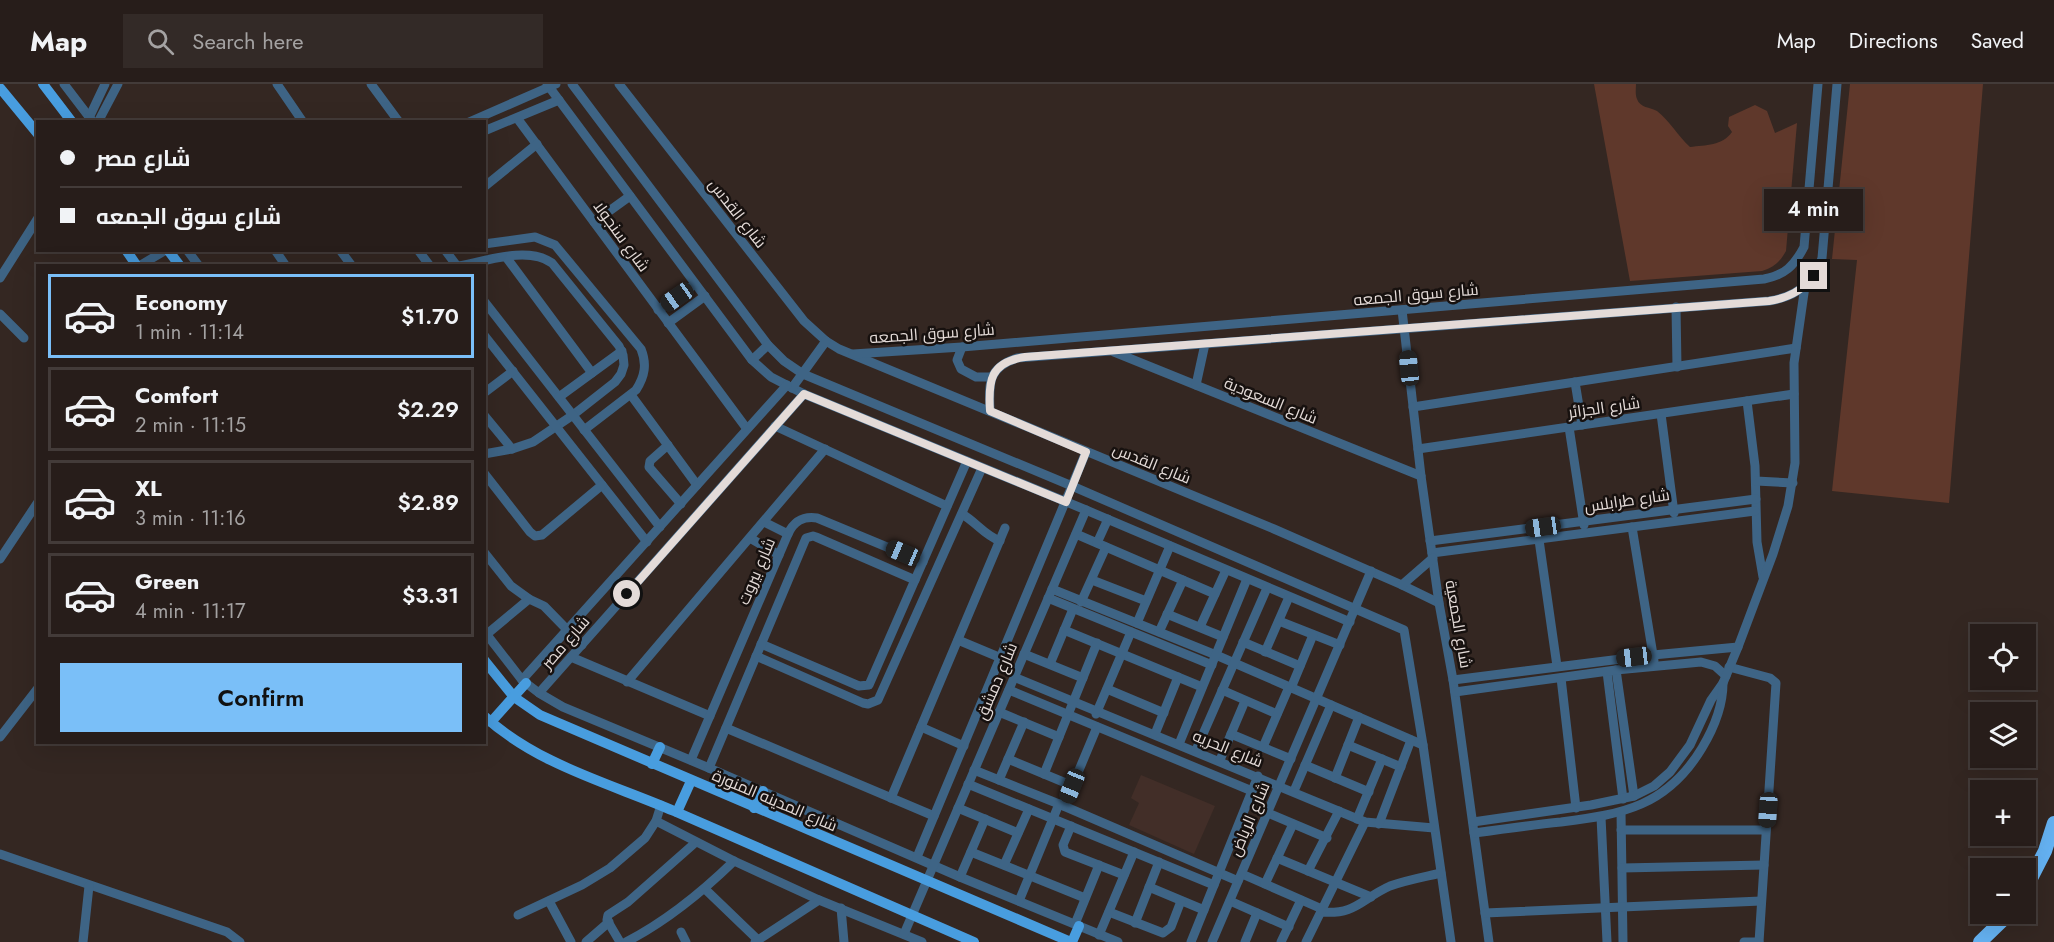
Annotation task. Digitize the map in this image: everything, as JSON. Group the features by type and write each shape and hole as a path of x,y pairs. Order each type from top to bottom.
{"highway":[{"path":"2036,869 2045,851 2054,822"},
{"path":"1980,942 1998,924"}],"main road":[{"path":"43,84 70,120"},
{"path":"0,88 36,132"},
{"path":"169,252 178,264"},
{"name":"شارع المدينه المنورة","path":"486,662 514,697 540,715 926,882 1072,942"},
{"path":"524,682 514,697 488,719 523,746 555,764 661,805 974,942"},
{"path":"652,764 660,747"},
{"path":"677,812 692,781"},
{"path":"754,808 763,791"},
{"path":"1072,942 1077,925"}],"street":[{"path":"64,84 92,120"},
{"path":"92,120 105,84"},
{"path":"92,120 118,84"},
{"path":"277,84 302,120"},
{"path":"371,84 398,120"},
{"name":"شارع القدس","path":"619,84 804,321 826,341 1371,571 1439,603"},
{"name":"شارع سوق الجمعه","path":"853,354 1623,292 1778,276 1789,270 1804,247 1818,84"},
{"path":"1473,827 1623,799 1634,796 1661,780 1682,758 1726,675 1781,530 1793,483 1796,463 1794,394 1796,348 1805,286 1814,276 1822,258 1837,84"},
{"path":"473,120 551,85 559,100 752,360 771,376 790,387 1350,622"},
{"path":"574,85 768,345 784,361 803,374 1072,486 1406,632 1450,942"},
{"path":"486,130 559,100"},
{"name":"شارع سنجولا","path":"517,118 747,429"},
{"path":"486,186 537,144"},
{"path":"594,222 630,196"},
{"path":"0,278 36,221"},
{"path":"664,241 681,228"},
{"path":"486,244 535,237 555,245 640,349 644,357 644,374 641,382 631,395 584,430"},
{"path":"545,258 555,245"},
{"path":"142,264 163,252"},
{"path":"447,252 456,264"},
{"path":"469,264 527,254 545,258 552,263 622,351 624,365 615,382 573,416 533,442 486,454"},
{"path":"506,257 592,373"},
{"path":"658,310 695,284"},
{"name":"شارع سوق الجمعه","path":"992,377 996,370 1017,358 1780,299 1791,296 1805,286"},
{"path":"1623,292 1623,311"},
{"path":"668,323 705,296"},
{"path":"486,303 660,527"},
{"path":"1676,307 1677,367"},
{"name":"شارع الجمعية","path":"1402,310 1432,556 1455,692 1489,942"},
{"path":"486,319 494,313"},
{"path":"0,314 24,338"},
{"name":"شارع مصر","path":"524,682 747,429 803,374 826,341"},
{"path":"1196,385 1204,344"},
{"path":"752,360 768,345"},
{"path":"488,346 513,371 647,542"},
{"path":"962,347 957,360 964,373 976,377 992,377 989,389 990,411"},
{"path":"1413,407 1796,348"},
{"path":"559,397 622,351"},
{"name":"شارع السعودية","path":"1111,351 1421,476"},
{"path":"486,391 513,371"},
{"path":"1575,382 1582,425"},
{"name":"شارع مصر","path":"539,693 804,394"},
{"name":"شارع الجزائر","path":"1418,449 1794,394"},
{"path":"631,395 697,485"},
{"path":"1747,401 1753,438 1756,481 1757,548 1763,578"},
{"path":"1661,414 1675,521"},
{"path":"486,417 512,449"},
{"path":"775,426 947,506"},
{"path":"1569,427 1585,534"},
{"path":"668,445 650,461 649,467 681,504"},
{"path":"627,682 825,449"},
{"name":"شارع دمشق","path":"917,857 1086,452"},
{"path":"761,644 866,687 873,680 967,461"},
{"path":"756,656 863,703 868,704 878,700 982,468"},
{"path":"486,475 535,536 542,535 602,486"},
{"path":"1756,481 1793,483"},
{"name":"شارع طرابلس","path":"1430,541 1756,498"},
{"path":"0,559 36,505"},
{"name":"شارع دمشق","path":"904,934 1086,510"},
{"name":"شارع طرابلس","path":"1432,556 1675,521 1755,512"},
{"path":"962,514 974,522 987,536 1000,541"},
{"name":"شارع بيروت","path":"691,760 772,570 795,523 802,519 817,518 923,562"},
{"path":"1050,664 1064,630 1092,580 1108,519"},
{"path":"764,522 788,534"},
{"path":"1632,527 1655,666"},
{"path":"891,798 1005,528"},
{"path":"1076,534 1215,594"},
{"path":"1483,535 1485,547"},
{"name":"شارع بيروت","path":"710,768 806,538 813,536 915,580"},
{"path":"750,538 779,555"},
{"path":"1539,540 1557,666"},
{"path":"1137,623 1170,546"},
{"path":"486,555 511,586 544,606 582,645"},
{"path":"1402,585 1432,556"},
{"path":"1179,744 1223,637 1251,580 1261,568"},
{"path":"772,570 789,576"},
{"path":"1200,627 1226,570"},
{"name":"شارع الرياض","path":"1212,942 1371,571"},
{"path":"1092,580 1146,601"},
{"path":"1159,632 1183,580"},
{"path":"1196,750 1267,588"},
{"path":"1050,594 1131,632 1214,660 1234,663 1423,745"},
{"path":"1265,652 1289,597"},
{"path":"486,631 529,599"},
{"path":"1077,605 1137,623 1214,660"},
{"path":"1167,614 1223,637"},
{"path":"751,621 768,628"},
{"path":"1279,621 1340,645"},
{"path":"1064,630 1202,687"},
{"path":"1019,901 1053,819 1072,786 1098,711 1131,632"},
{"path":"486,633 524,682 563,707 1118,942"},
{"path":"1263,747 1313,635"},
{"path":"958,640 1000,658"},
{"path":"1243,642 1300,666"},
{"path":"1044,774 1097,643"},
{"path":"1453,680 1557,666 1738,647"},
{"path":"1024,654 1083,678"},
{"path":"571,657 627,682 731,717"},
{"path":"1455,692 1611,671 1701,662 1715,666 1726,675 1770,678 1776,683 1759,942 1744,942"},
{"path":"1539,669 1540,680"},
{"path":"1611,671 1622,747 1634,796"},
{"path":"1473,827 1597,817 1638,807 1679,778 1700,751 1718,714 1726,675"},
{"name":"شارع الحريه","path":"1014,677 1196,750 1361,820 1379,824 1434,828"},
{"path":"1155,734 1178,677"},
{"path":"1561,678 1576,808"},
{"path":"1107,689 1164,713"},
{"name":"شارع الحريه","path":"1009,690 1252,791"},
{"path":"1222,690 1277,714"},
{"path":"0,737 36,691"},
{"path":"1220,760 1245,701"},
{"path":"1294,791 1332,705"},
{"path":"999,712 1059,737"},
{"path":"1335,778 1359,717"},
{"path":"999,780 1024,722"},
{"path":"921,727 964,746"},
{"path":"726,728 934,816"},
{"path":"1139,744 1145,730"},
{"path":"969,733 987,740"},
{"path":"1231,734 1291,759"},
{"path":"1379,824 1411,740"},
{"path":"1348,745 1401,767"},
{"path":"1690,745 1700,751"},
{"path":"1622,747 1623,799"},
{"path":"1008,759 1072,786"},
{"path":"1306,942 1336,882 1382,759"},
{"path":"1305,765 1369,792"},
{"path":"974,770 1062,805 1219,873 1264,884 1322,911 1334,913 1349,911 1371,897 1401,883 1441,873"},
{"name":"شارع الرياض","path":"1191,942 1258,776"},
{"path":"968,784 1214,885"},
{"path":"518,915 582,885 610,868 645,838 656,821 661,805"},
{"path":"1591,806 1597,817 1607,942"},
{"path":"958,808 1018,833"},
{"path":"1004,865 1029,809"},
{"path":"1308,871 1339,812"},
{"path":"1621,812 1623,942"},
{"path":"1268,813 1326,838"},
{"path":"960,877 985,819"},
{"path":"656,821 734,861 819,900 922,942"},
{"path":"1264,884 1293,824"},
{"path":"1071,826 1063,845 1067,854 1124,875"},
{"path":"1103,839 1109,826"},
{"path":"1621,830 1766,830"},
{"path":"620,942 609,922 608,915 628,902 696,842"},
{"path":"971,852 1085,898"},
{"path":"1100,935 1134,852"},
{"path":"0,854 227,932 239,941"},
{"path":"1277,858 1371,897"},
{"path":"626,942 673,914 705,889 734,861"},
{"path":"1134,922 1159,862"},
{"path":"1077,925 1099,865"},
{"path":"1622,868 1764,866"},
{"path":"83,942 89,886"},
{"path":"1149,887 1204,910"},
{"path":"705,889 756,941 819,900"},
{"path":"1230,900 1288,927"},
{"path":"1281,942 1301,900"},
{"path":"549,901 571,942"},
{"path":"1109,912 1159,933 1166,932 1171,927 1181,901"},
{"path":"1485,913 1761,901"},
{"path":"840,908 844,942"},
{"path":"1245,942 1257,913"},
{"path":"586,942 609,922"},
{"path":"681,932 686,942"}],"shaded area":[{"path":"1594,84 1636,84 1638,102 1657,111 1690,147 1713,144 1728,137 1732,132 1728,126 1729,117 1755,105 1767,111 1775,133 1797,123 1786,251 1779,261 1762,271 1630,281"},
{"path":"1850,84 1983,84 1949,503 1832,491 1857,260 1832,259"},
{"path":"1141,775 1215,806 1194,854 1129,825 1139,803 1131,798"}],"route":[{"path":"627,594 804,394 1066,502 1086,452 990,411 989,383 992,377 996,370 1017,358 1769,301 1791,296 1808,284 1814,276"}]}
